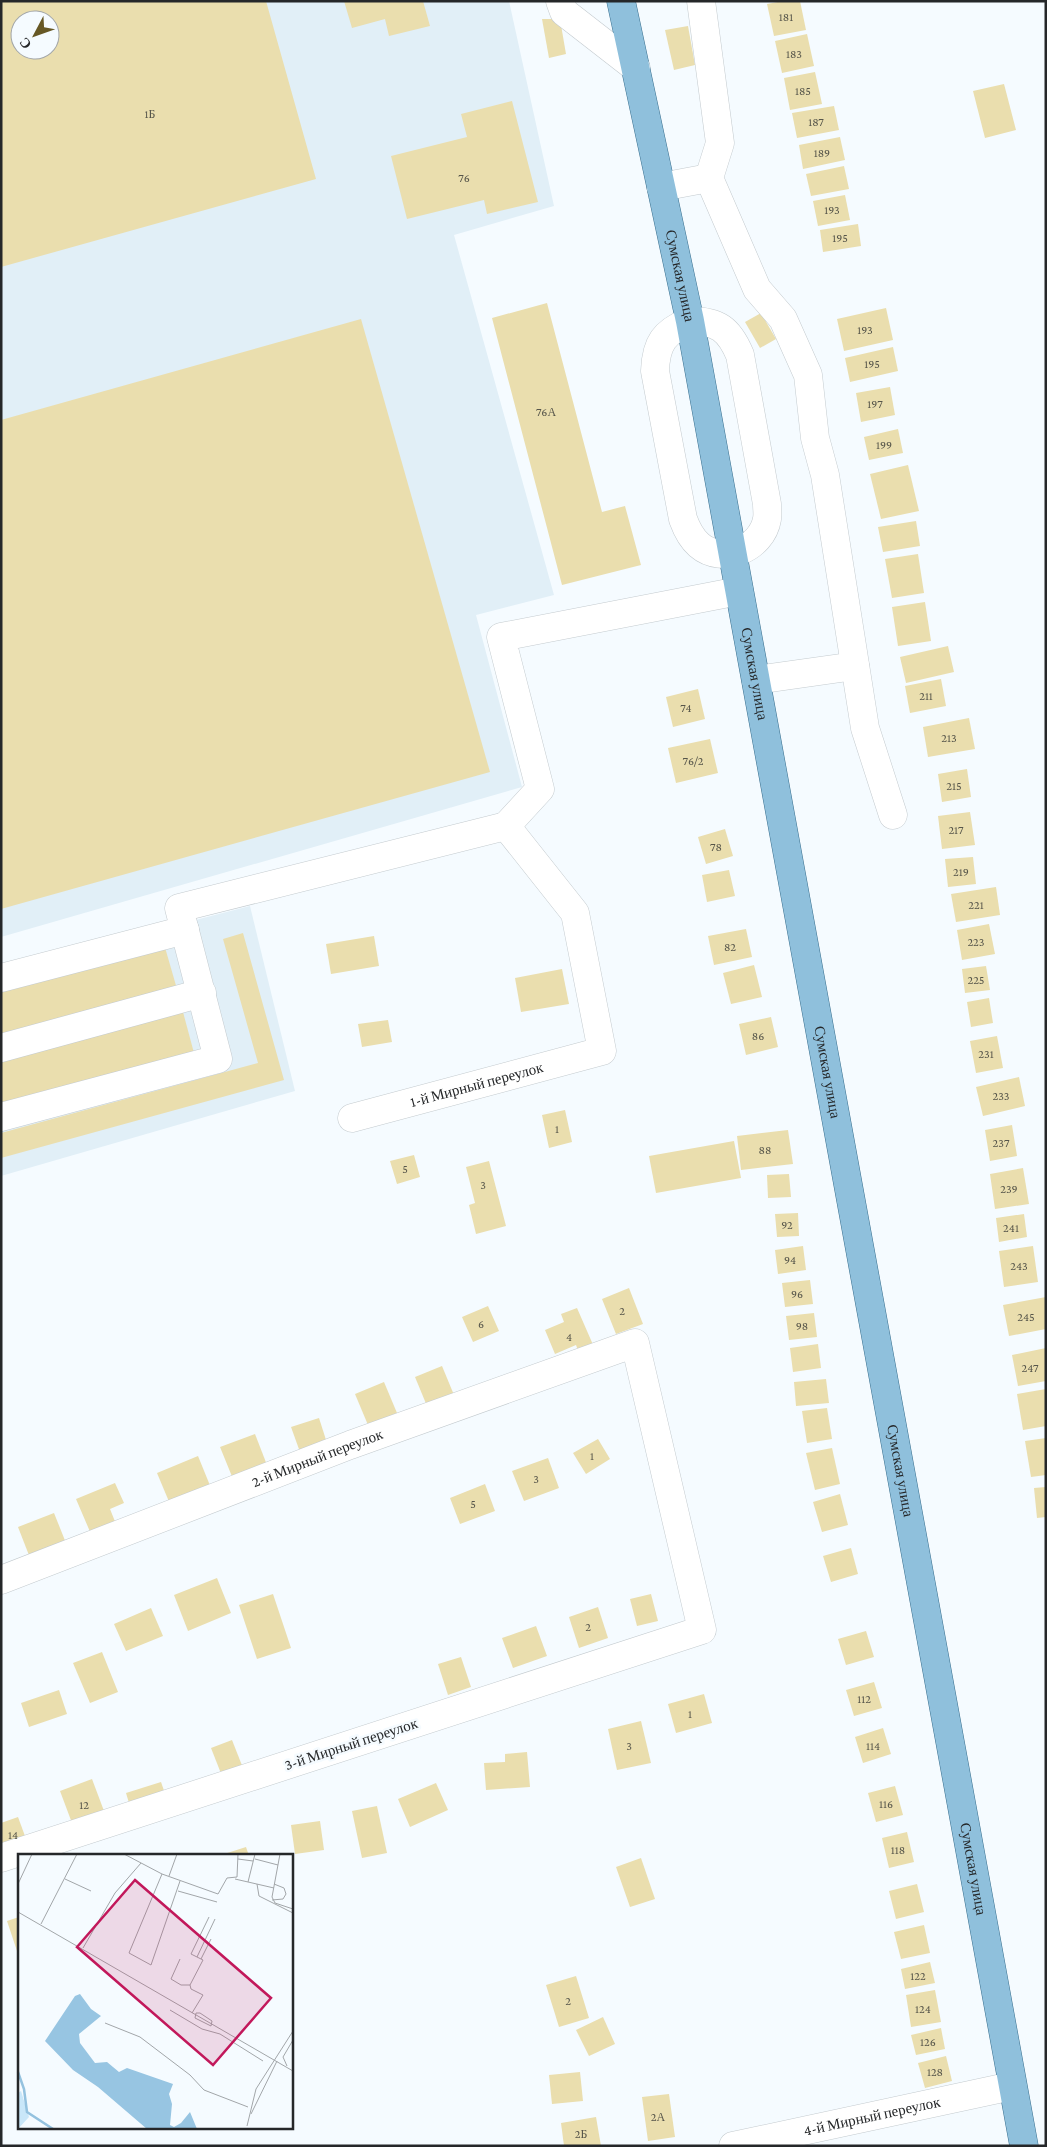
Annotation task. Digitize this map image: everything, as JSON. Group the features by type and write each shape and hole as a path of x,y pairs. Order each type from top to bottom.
{"main road":[{"name":"Сумская улица","path":"621,1 690,321 1024,2146"}],"street":[{"path":"560,1 564,12 636,68"},
{"path":"701,1 720,143 709,178 757,289 782,319 808,375 815,438 825,475 865,728 893,815"},
{"path":"661,187 709,178"},
{"path":"690,321 706,321 722,328 734,340 740,355 767,504 767,520 760,536 748,547 733,554 716,553 701,547 689,535 679,501 655,371 656,354 662,339 674,327 690,321"},
{"path":"1,978 182,919 506,826 540,789 501,637 740,591"},
{"path":"756,680 855,666"},
{"name":"1-й Мирный переулок","path":"352,1118 602,1051 575,913 506,826"},
{"path":"1,1117 218,1059 182,919"},
{"path":"1,1048 202,993"},
{"name":"2-й Мирный переулок","path":"1,1580 350,1444 635,1343 702,1630"},
{"name":"3-й Мирный переулок","path":"1,1858 702,1630"},
{"name":"4-й Мирный переулок","path":"733,2146 1012,2086"}],"shaded area":[{"path":"1,1 509,1 554,206 454,235 554,595 476,615 522,787 1,937"},
{"path":"250,906 295,1091 1,1176 1,970"}],"building":[{"path":"1,1 266,1 316,179 1,267"},
{"path":"344,1 423,1 430,26 389,36 385,19 352,28"},
{"path":"783,1 800,1 806,30 774,36 767,4"},
{"path":"542,19 555,19 561,25 566,54 549,58"},
{"path":"688,26 695,65 674,70 665,30"},
{"path":"807,34 814,66 782,73 775,41"},
{"path":"815,72 822,104 790,110 784,78"},
{"path":"1004,84 1016,130 985,138 973,91"},
{"path":"512,101 538,202 487,214 484,200 407,219 391,156 467,137 461,114"},
{"path":"834,106 839,130 797,138 792,113"},
{"path":"840,137 845,160 803,169 799,145"},
{"path":"844,166 849,189 811,196 806,174"},
{"path":"845,195 850,220 818,226 813,201"},
{"path":"858,224 861,246 823,252 820,230"},
{"path":"547,303 602,512 625,506 641,565 562,585 492,318"},
{"path":"886,308 893,340 844,351 837,319"},
{"path":"761,313 776,339 760,348 745,322"},
{"path":"361,319 490,772 1,909 1,420"},
{"path":"893,347 898,371 850,382 845,358"},
{"path":"890,387 895,415 861,422 856,393"},
{"path":"898,429 903,453 869,460 864,437"},
{"path":"908,465 919,511 881,519 870,474"},
{"path":"916,521 920,546 883,552 878,527"},
{"path":"918,554 924,593 892,598 885,559"},
{"path":"925,602 931,641 898,646 892,607"},
{"path":"948,646 954,672 906,683 900,657"},
{"path":"941,679 946,706 910,713 905,686"},
{"path":"698,689 705,719 673,727 666,697"},
{"path":"969,718 975,749 928,757 923,727"},
{"path":"710,739 718,773 676,783 668,748"},
{"path":"967,769 971,797 942,802 938,774"},
{"path":"970,812 975,845 942,849 938,816"},
{"path":"725,829 733,856 706,864 698,837"},
{"path":"973,857 976,884 948,887 945,859"},
{"path":"729,870 735,896 707,902 702,875"},
{"path":"996,887 1000,915 956,922 951,894"},
{"path":"989,924 995,954 962,960 957,930"},
{"path":"746,929 752,957 714,965 708,936"},
{"path":"243,933 284,1080 1,1158 1,1133 258,1063 223,939"},
{"path":"374,936 379,966 331,974 326,944"},
{"path":"164,944 177,989 1,1036 1,988"},
{"path":"754,965 762,997 731,1004 723,973"},
{"path":"986,966 990,990 965,993 962,969"},
{"path":"562,969 569,1004 521,1012 515,978"},
{"path":"989,998 993,1023 971,1027 967,1002"},
{"path":"183,1012 194,1053 1,1105 1,1061"},
{"path":"771,1017 778,1047 746,1055 739,1024"},
{"path":"388,1020 392,1042 362,1047 358,1024"},
{"path":"997,1036 1003,1068 976,1073 970,1041"},
{"path":"1019,1077 1025,1106 983,1116 976,1087"},
{"path":"565,1110 572,1142 549,1148 542,1115"},
{"path":"1012,1125 1017,1156 990,1161 985,1130"},
{"path":"788,1130 793,1164 741,1170 737,1136"},
{"path":"734,1141 741,1178 656,1193 649,1156"},
{"path":"414,1155 420,1177 397,1184 390,1161"},
{"path":"489,1161 506,1226 476,1234 469,1205 475,1203 466,1167"},
{"path":"1023,1168 1029,1204 995,1209 990,1174"},
{"path":"789,1174 791,1197 768,1198 767,1175"},
{"path":"798,1213 799,1236 777,1237 775,1214"},
{"path":"1024,1214 1027,1237 999,1242 996,1218"},
{"path":"803,1246 806,1270 778,1274 775,1250"},
{"path":"1033,1246 1038,1282 1004,1287 999,1251"},
{"path":"810,1280 813,1304 785,1307 782,1283"},
{"path":"629,1288 643,1324 616,1334 602,1299"},
{"path":"1046,1297 1046,1329 1009,1336 1003,1305"},
{"path":"488,1306 499,1331 473,1342 462,1317"},
{"path":"577,1308 594,1347 579,1353 576,1345 555,1354 545,1330 564,1322 561,1314"},
{"path":"814,1313 817,1337 789,1340 786,1316"},
{"path":"818,1344 821,1368 793,1372 790,1348"},
{"path":"1046,1348 1046,1381 1018,1386 1012,1355"},
{"path":"442,1366 454,1395 427,1406 415,1377"},
{"path":"826,1379 829,1403 796,1406 794,1382"},
{"path":"384,1382 397,1413 368,1425 355,1394"},
{"path":"1046,1389 1046,1426 1023,1430 1017,1394"},
{"path":"827,1408 832,1439 807,1443 802,1411"},
{"path":"319,1418 327,1443 300,1452 291,1427"},
{"path":"255,1434 267,1465 233,1479 220,1447"},
{"path":"1046,1438 1046,1475 1031,1477 1025,1441"},
{"path":"598,1439 610,1459 586,1474 573,1453"},
{"path":"832,1448 840,1484 815,1490 806,1453"},
{"path":"198,1456 211,1488 170,1504 157,1473"},
{"path":"548,1458 559,1488 524,1501 512,1471"},
{"path":"115,1483 124,1503 110,1509 116,1524 91,1534 76,1499"},
{"path":"485,1484 495,1511 460,1524 450,1498"},
{"path":"1046,1487 1046,1517 1037,1518 1034,1488"},
{"path":"840,1494 848,1525 822,1532 813,1502"},
{"path":"54,1513 68,1548 32,1563 18,1527"},
{"path":"851,1548 858,1574 831,1582 823,1556"},
{"path":"217,1578 231,1613 188,1631 174,1595"},
{"path":"273,1594 291,1648 257,1659 239,1605"},
{"path":"651,1594 658,1621 637,1626 630,1599"},
{"path":"598,1607 608,1638 579,1648 569,1617"},
{"path":"151,1608 163,1636 126,1651 114,1624"},
{"path":"536,1626 547,1656 513,1668 502,1638"},
{"path":"866,1631 874,1657 846,1665 838,1639"},
{"path":"102,1652 118,1692 90,1703 73,1663"},
{"path":"461,1657 471,1687 448,1695 438,1664"},
{"path":"874,1682 882,1708 854,1716 846,1690"},
{"path":"59,1690 67,1714 29,1727 21,1703"},
{"path":"704,1694 712,1723 676,1733 668,1704"},
{"path":"641,1721 651,1763 617,1770 608,1729"},
{"path":"883,1728 891,1754 863,1763 855,1737"},
{"path":"232,1740 243,1768 222,1776 211,1748"},
{"path":"527,1752 530,1787 486,1790 484,1763 505,1762 505,1754"},
{"path":"92,1779 107,1819 75,1831 60,1791"},
{"path":"161,1782 168,1802 132,1813 126,1793"},
{"path":"436,1783 448,1810 410,1827 398,1799"},
{"path":"895,1786 903,1815 876,1822 868,1793"},
{"path":"377,1806 387,1853 362,1858 352,1811"},
{"path":"18,1817 29,1847 1,1856 1,1823"},
{"path":"320,1821 324,1850 295,1854 291,1825"},
{"path":"907,1832 914,1862 889,1868 882,1838"},
{"path":"246,1847 248,1854 224,1854"},
{"path":"641,1858 655,1899 630,1907 616,1867"},
{"path":"917,1884 924,1912 896,1919 889,1891"},
{"path":"18,1917 18,1954 7,1921"},
{"path":"924,1925 930,1953 901,1959 894,1932"},
{"path":"930,1962 935,1983 905,1989 901,1969"},
{"path":"576,1976 589,2018 559,2027 546,1985"},
{"path":"935,1990 941,2022 911,2027 906,1995"},
{"path":"603,2017 615,2044 589,2056 576,2030"},
{"path":"941,2028 945,2049 916,2055 911,2035"},
{"path":"946,2056 952,2081 925,2088 918,2063"},
{"path":"580,2072 583,2101 552,2104 549,2075"},
{"path":"669,2094 675,2137 648,2141 642,2097"},
{"path":"596,2117 601,2146 564,2146 561,2123"}]}
